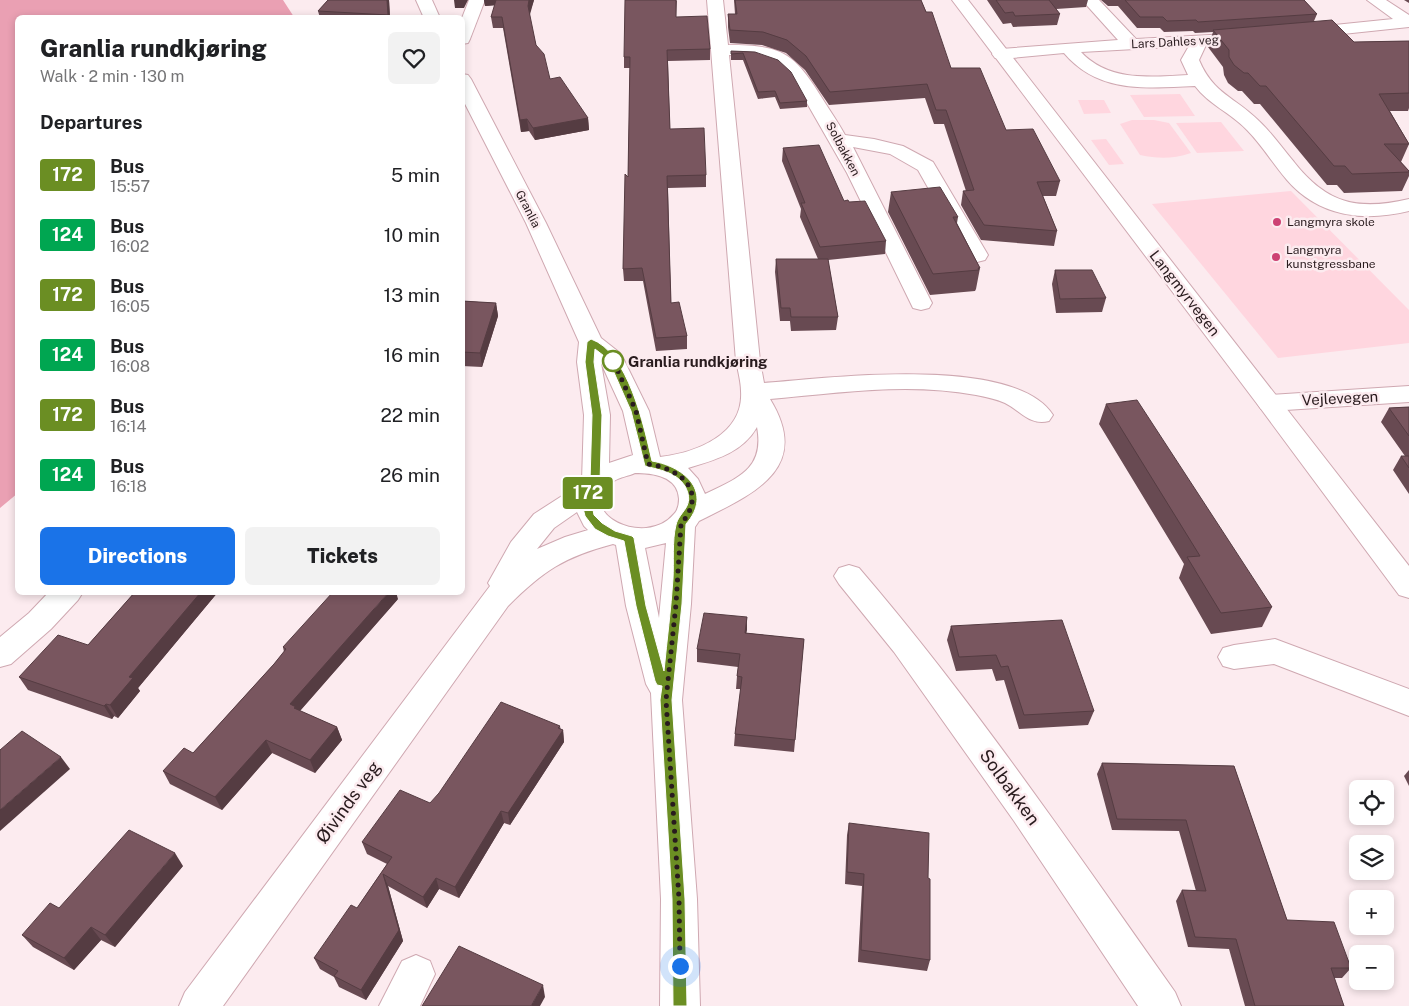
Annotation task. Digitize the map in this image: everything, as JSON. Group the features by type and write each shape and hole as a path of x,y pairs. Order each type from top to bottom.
{"street":[{"path":"424,0 431,15"},
{"path":"465,31 477,0"},
{"path":"666,700 620,536 648,538 667,533 685,519 731,494 758,474 769,462 771,448 770,430 765,412 754,392 748,361 715,0"},
{"name":"Langmyrvegen","path":"960,0 1409,587"},
{"path":"1090,0 1131,44"},
{"path":"1375,0 1409,22"},
{"path":"1286,35 1409,22"},
{"name":"Lars Dahles veg","path":"1001,54 1072,54 1131,44 1266,36"},
{"path":"1200,41 1183,61 1201,80 1204,86 1253,125 1310,192 1323,201 1350,209 1369,212 1390,210 1409,205"},
{"name":"Solbakken","path":"720,50 757,52 786,62 797,74 840,140 921,303"},
{"path":"1072,54 1093,71 1111,79 1132,82 1201,80"},
{"path":"1072,54 1122,63"},
{"name":"Granlia","path":"465,87 536,223 591,342 612,358 636,411 655,465"},
{"path":"840,140 876,145 919,160 926,166 977,255"},
{"name":"Granlia","path":"591,342 589,362 597,415 592,487 587,504 590,516 598,526 620,536"},
{"path":"754,392 894,383 965,384 1006,394 1026,404 1040,416"},
{"path":"592,487 606,473 619,467 633,464 655,465 706,453 726,445 741,432 749,418 754,392"},
{"name":"Vejlevegen","path":"1270,403 1409,394"},
{"path":"655,465 678,473 689,485 694,499 685,519 666,700 679,899 680,1006"},
{"name":"Øivinds veg","path":"498,598 507,573 516,557 544,521 592,487"},
{"name":"Øivinds veg","path":"199,1006 498,598 527,569 542,558 584,540 620,536"},
{"name":"Solbakken","path":"849,576 905,643 1026,810 1161,1006"},
{"path":"0,655 40,621 65,595"},
{"path":"1234,657 1275,651 1409,703"}],"shaded area":[{"path":"0,0 283,0 293,15 15,15 15,496 0,508"},
{"path":"1180,94 1195,116 1144,117 1130,95"},
{"path":"1078,100 1104,100 1111,113 1084,114"},
{"path":"1132,120 1154,120 1169,123 1191,153 1166,158 1140,155 1120,124"},
{"path":"1221,122 1244,151 1197,153 1176,123"},
{"path":"1106,139 1124,164 1109,165 1091,140"},
{"name":"Langmyra kunstgressbane","path":"1291,191 1409,310 1409,343 1278,358 1152,204"}],"building":[{"path":"328,0 387,0 388,15 318,11"},
{"path":"496,0 529,0 528,6 536,45 544,54 550,79 560,77 588,118 533,128 527,119 520,120 502,17 491,17"},
{"path":"625,0 676,0 676,17 707,16 710,49 667,50 670,129 704,128 706,175 667,176 671,303 679,302 687,336 656,338 642,268 623,269 625,174 628,177 630,57 624,57"},
{"path":"735,0 921,0 926,12 932,12 951,68 980,68 1006,130 1033,129 1060,181 1037,182 1057,231 984,225 963,191 974,190 946,110 936,110 927,84 830,92 806,56 787,40 763,32 730,30 728,14 737,14"},
{"path":"996,0 1049,0 1060,14 1015,16 1013,12 1005,13"},
{"path":"1125,0 1304,0 1317,14 1198,22 1196,20 1167,21 1163,17 1140,17"},
{"path":"1332,20 1354,42 1409,41 1409,93 1379,94 1409,144 1384,144 1409,172 1352,174 1345,166 1334,166 1266,86 1260,86 1248,73 1244,73 1234,65 1229,57 1229,50 1213,30"},
{"path":"731,51 755,52 778,60 791,72 807,101 780,103 775,91 758,92 743,53 731,54"},
{"path":"819,145 844,201 865,201 886,241 820,247 801,203 805,203 783,148"},
{"path":"940,187 958,217 953,217 980,268 978,268 979,270 933,274 891,192"},
{"path":"776,259 828,259 838,317 791,317 790,308 781,308"},
{"path":"1055,270 1092,270 1106,298 1060,299"},
{"path":"465,301 496,303 480,353 465,352"},
{"path":"1137,400 1272,607 1221,613 1187,557 1200,556 1106,404"},
{"path":"1409,407 1409,436 1389,408"},
{"path":"1401,456 1409,456 1409,468"},
{"path":"132,595 198,595 129,677 133,678 110,705 106,704 104,706 19,677 58,635 88,645"},
{"path":"330,595 386,595 290,704 296,707 294,708 337,727 310,760 266,740 215,797 163,771 184,748 193,753 274,664 286,649 283,647"},
{"path":"704,613 747,617 745,633 804,639 795,740 735,734 742,677 737,676 740,654 697,649"},
{"path":"1062,620 1094,711 1024,715 1008,666 1001,667 996,655 959,657 951,626"},
{"path":"501,702 560,726 558,728 563,730 508,813 501,811 455,887 436,878 423,897 383,874 399,930 361,990 334,976 338,971 314,958 351,905 357,908 392,857 362,842 400,790 430,803 439,793"},
{"path":"22,731 61,757 0,810 0,750"},
{"path":"1102,763 1234,766 1287,920 1334,922 1349,963 1349,968 1331,968 1344,1006 1255,1006 1236,939 1195,937 1182,890 1206,891 1186,820 1117,819"},
{"path":"849,823 929,833 930,960 861,950 864,874 847,872"},
{"path":"129,830 175,853 105,935 91,927 64,958 22,935 50,903 59,908"},
{"path":"459,946 543,985 531,1006 422,1006"}],"bus line":[{"name":"172","path":"661,681 641,606 629,538 612,534 598,526 590,516 587,504 588,492 595,482 597,415 589,362 591,342 612,358 636,411 648,464 661,466 678,473 689,485 694,499 689,514 681,524 676,604 666,700 679,899 680,1006"}],"place":[{"name":"Langmyra skole","path":"1277,222"},
{"name":"Langmyra kunstgressbane","path":"1276,257"},
{"name":"Granlia rundkjøring","path":"613,361"}],"route":[{"path":"613,361 612,358 636,411 648,464 661,466 678,473 689,485 694,499 689,514 681,524 676,604 666,700 679,899 680,966"}]}
